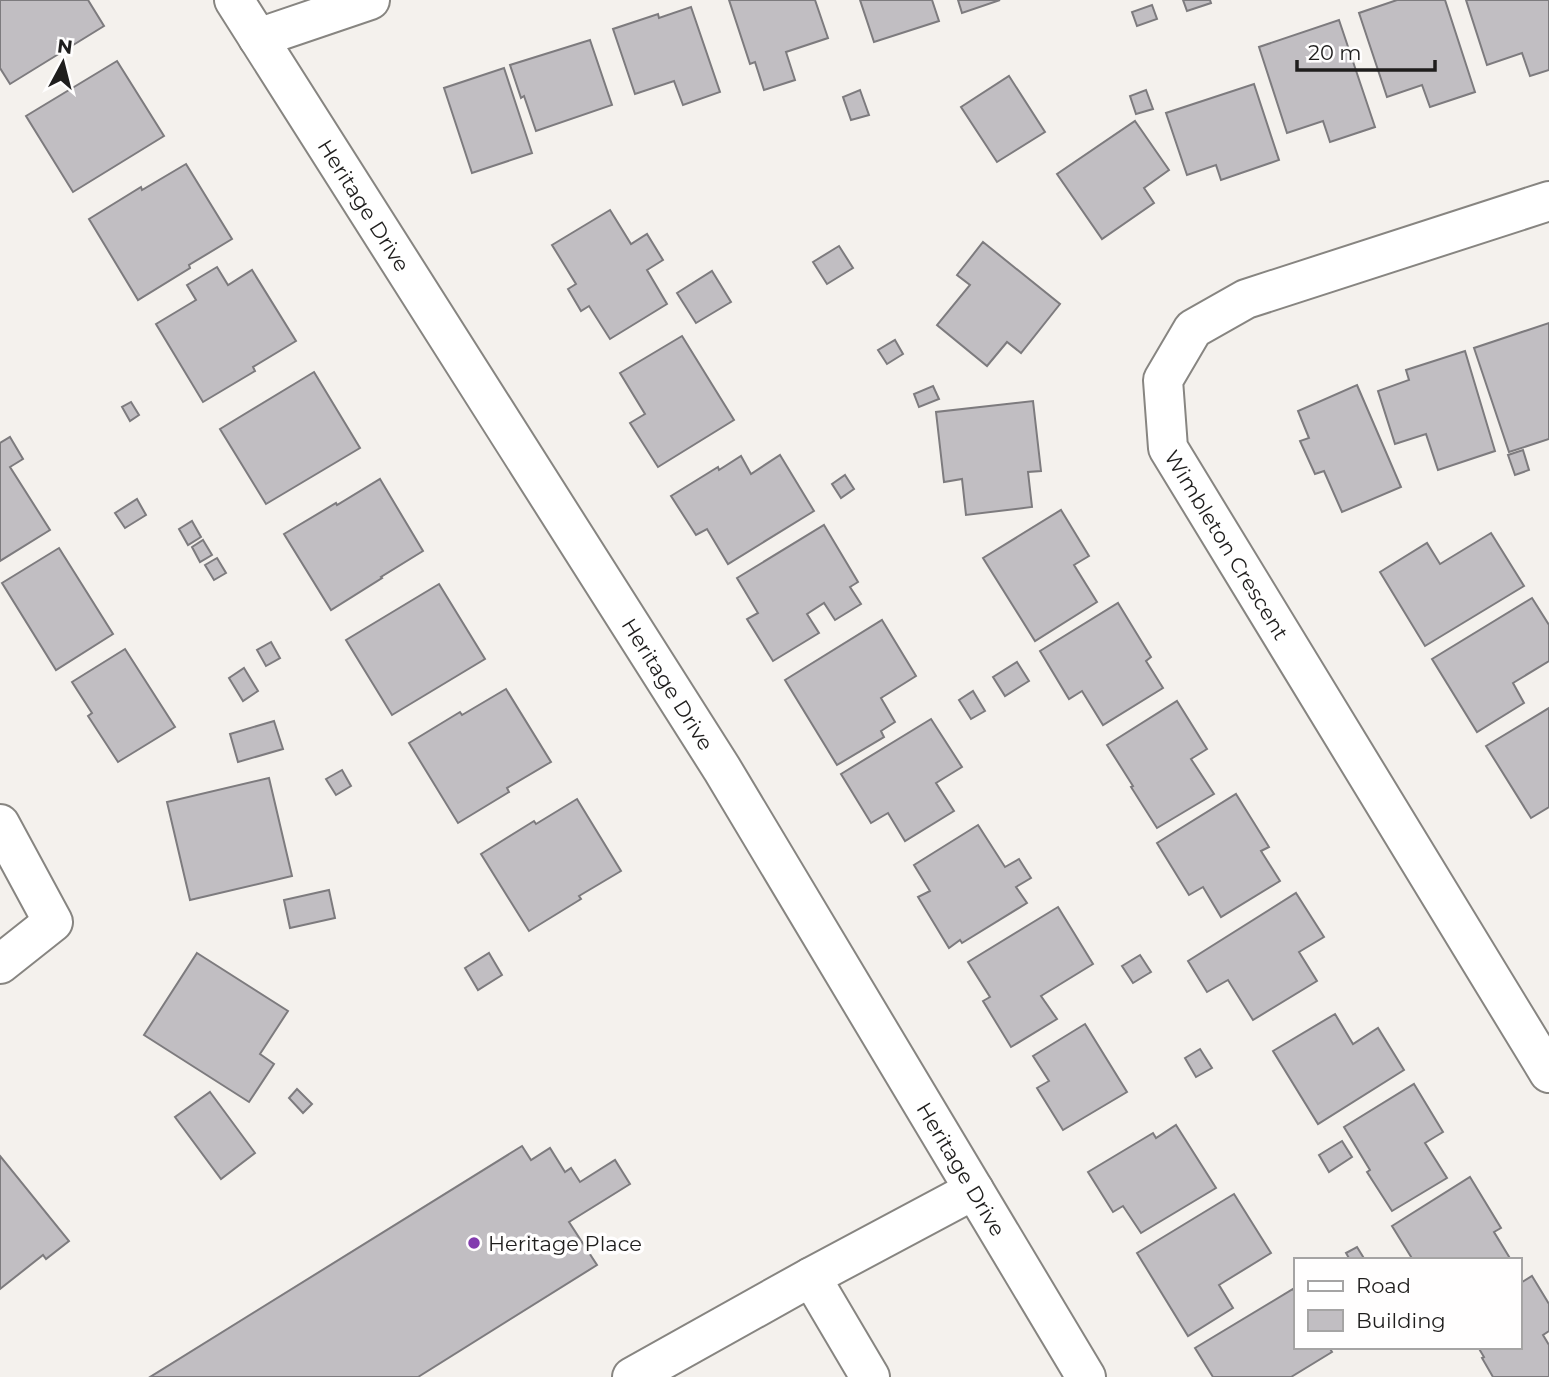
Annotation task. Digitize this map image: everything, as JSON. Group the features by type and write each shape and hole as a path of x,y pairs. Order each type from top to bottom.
{"street":[{"name":"Heritage Drive","path":"234,0 722,769 1086,1377"},
{"path":"258,38 370,0"},
{"name":"Wimbleton Crescent","path":"1549,201 1246,299 1193,329 1163,380 1168,448 1549,1073"},
{"path":"0,824 53,922 0,964"},
{"path":"632,1377 974,1189"},
{"path":"811,1277 870,1377"}],"building":[{"path":"0,0 88,0 104,26 10,84 0,68"},
{"path":"729,0 815,0 828,38 786,52 795,80 764,90 755,62 750,64"},
{"path":"860,0 932,0 939,21 874,42"},
{"path":"958,0 1000,0 962,13"},
{"path":"1183,0 1210,0 1211,3 1187,11"},
{"path":"1397,0 1445,0 1475,92 1430,107 1422,85 1387,97 1359,13"},
{"path":"1466,0 1549,0 1549,70 1530,76 1522,53 1487,65"},
{"path":"1152,5 1157,19 1137,26 1132,12"},
{"path":"691,7 720,92 683,105 674,81 635,94 613,29 658,14 659,18"},
{"path":"1339,20 1375,127 1330,142 1323,121 1287,133 1259,47"},
{"path":"590,40 612,105 536,131 510,65"},
{"path":"117,61 164,136 73,192 26,116"},
{"path":"504,68 532,153 472,173 444,88"},
{"path":"1009,76 1045,132 997,162 961,107"},
{"path":"1254,84 1279,160 1221,180 1216,165 1187,175 1166,113"},
{"path":"860,90 869,115 851,120 843,97"},
{"path":"1146,90 1153,109 1136,114 1130,96"},
{"path":"1135,121 1169,170 1144,188 1154,203 1102,239 1057,174"},
{"path":"186,164 232,239 138,300 89,219 141,187 142,190"},
{"path":"610,210 631,244 647,234 663,260 647,270 667,304 610,339 589,306 581,311 568,289 576,284 552,245"},
{"path":"983,242 1060,304 1021,353 1007,342 987,366 937,325 970,285 957,275"},
{"path":"839,246 853,268 827,284 813,262"},
{"path":"217,267 228,285 252,270 296,341 253,367 255,371 203,402 156,324 196,300 187,285"},
{"path":"712,271 731,302 696,323 677,293"},
{"path":"1549,323 1549,439 1509,452 1474,348"},
{"path":"682,336 734,420 658,467 630,423 645,414 620,373"},
{"path":"895,340 903,354 887,364 878,350"},
{"path":"1465,351 1495,451 1438,470 1426,434 1395,444 1378,391 1409,380 1406,370"},
{"path":"314,372 360,448 266,504 220,429"},
{"path":"1357,385 1401,487 1342,512 1324,471 1315,474 1300,441 1309,438 1298,411"},
{"path":"933,386 939,399 919,407 914,394"},
{"path":"1033,401 1041,471 1028,472 1032,507 966,515 962,479 944,482 936,412"},
{"path":"131,402 139,415 130,421 122,407"},
{"path":"10,437 23,459 10,467 50,530 0,561 0,443"},
{"path":"1523,450 1529,470 1515,475 1508,455"},
{"path":"780,455 814,511 728,564 707,529 696,535 671,496 741,456 751,474"},
{"path":"845,475 854,489 841,498 832,484"},
{"path":"380,479 423,551 331,610 284,534"},
{"path":"137,499 146,515 125,528 115,513"},
{"path":"1061,510 1089,556 1074,565 1097,602 1035,641 983,558"},
{"path":"192,521 201,537 188,545 179,529"},
{"path":"824,525 858,582 850,587 861,604 835,620 824,603 807,614 819,633 773,661 747,619 758,613 737,578"},
{"path":"1491,533 1524,586 1425,646 1380,572 1427,543 1440,564"},
{"path":"203,540 212,555 200,562 192,547"},
{"path":"59,548 113,634 56,670 2,583"},
{"path":"217,558 226,573 214,580 205,565"},
{"path":"439,584 485,659 392,715 346,640"},
{"path":"1532,598 1549,625 1549,661 1513,683 1524,703 1477,732 1432,659"},
{"path":"1118,603 1151,657 1146,661 1163,688 1103,725 1082,691 1069,699 1040,651"},
{"path":"882,620 916,676 881,698 895,722 881,731 884,737 837,765 785,680"},
{"path":"271,642 280,658 266,666 257,650"},
{"path":"125,649 175,727 118,762 88,716 92,713 72,682"},
{"path":"1017,662 1029,681 1005,696 993,677"},
{"path":"244,668 258,691 243,701 229,678"},
{"path":"506,689 551,762 507,788 509,792 458,823 409,743 460,712 462,715"},
{"path":"973,691 985,711 971,719 959,700"},
{"path":"1177,701 1207,749 1191,759 1214,794 1157,828 1107,745"},
{"path":"1549,708 1549,807 1531,818 1486,746"},
{"path":"931,719 962,767 936,783 954,811 905,841 888,813 871,823 841,774"},
{"path":"274,721 283,749 238,762 230,734"},
{"path":"342,770 351,786 336,795 326,779"},
{"path":"269,778 292,876 190,900 167,802"},
{"path":"1236,794 1269,847 1261,851 1280,881 1221,917 1203,887 1189,895 1157,843"},
{"path":"577,799 621,871 529,931 481,854 534,821 536,824"},
{"path":"978,825 1005,867 1019,859 1031,878 1016,887 1027,903 962,943 960,940 949,948 918,897 930,891 914,865"},
{"path":"329,890 335,918 290,928 284,900"},
{"path":"1296,893 1324,937 1299,952 1317,981 1253,1020 1228,980 1207,992 1188,961"},
{"path":"1058,907 1093,964 1041,996 1057,1019 1011,1047 983,1001 990,997 968,962"},
{"path":"197,953 288,1011 260,1054 274,1064 249,1102 144,1035"},
{"path":"489,953 502,975 478,990 465,968"},
{"path":"1140,955 1151,972 1133,983 1122,966"},
{"path":"1335,1014 1353,1044 1378,1028 1404,1070 1318,1124 1273,1051"},
{"path":"1085,1024 1127,1092 1063,1130 1037,1088 1049,1081 1033,1056"},
{"path":"1200,1049 1212,1068 1196,1077 1185,1058"},
{"path":"1414,1084 1443,1132 1425,1143 1447,1178 1392,1211 1367,1172 1370,1170 1344,1127"},
{"path":"297,1089 312,1104 303,1113 289,1098"},
{"path":"210,1092 255,1153 221,1179 175,1117"},
{"path":"1176,1125 1216,1188 1141,1233 1123,1206 1113,1212 1088,1172 1153,1133 1156,1138"},
{"path":"1342,1141 1352,1157 1329,1172 1319,1155"},
{"name":"Heritage Place","path":"522,1146 531,1160 550,1148 565,1172 571,1168 580,1182 615,1160 630,1184 569,1222 597,1265 418,1377 150,1377"},
{"path":"0,1156 69,1241 46,1259 43,1255 0,1289"},
{"path":"1470,1177 1501,1228 1494,1232 1510,1258 1412,1258 1392,1226"},
{"path":"1234,1194 1271,1253 1219,1285 1233,1308 1188,1336 1137,1253"},
{"path":"1357,1247 1364,1258 1349,1258 1346,1253"},
{"path":"1532,1276 1549,1304 1549,1331 1543,1335 1549,1345 1549,1377 1493,1377 1479,1349 1521,1349 1521,1283"},
{"path":"1293,1289 1294,1349 1330,1349 1332,1352 1291,1377 1213,1377 1195,1348"}],"place":[{"name":"Heritage Place","path":"474,1243"}]}
